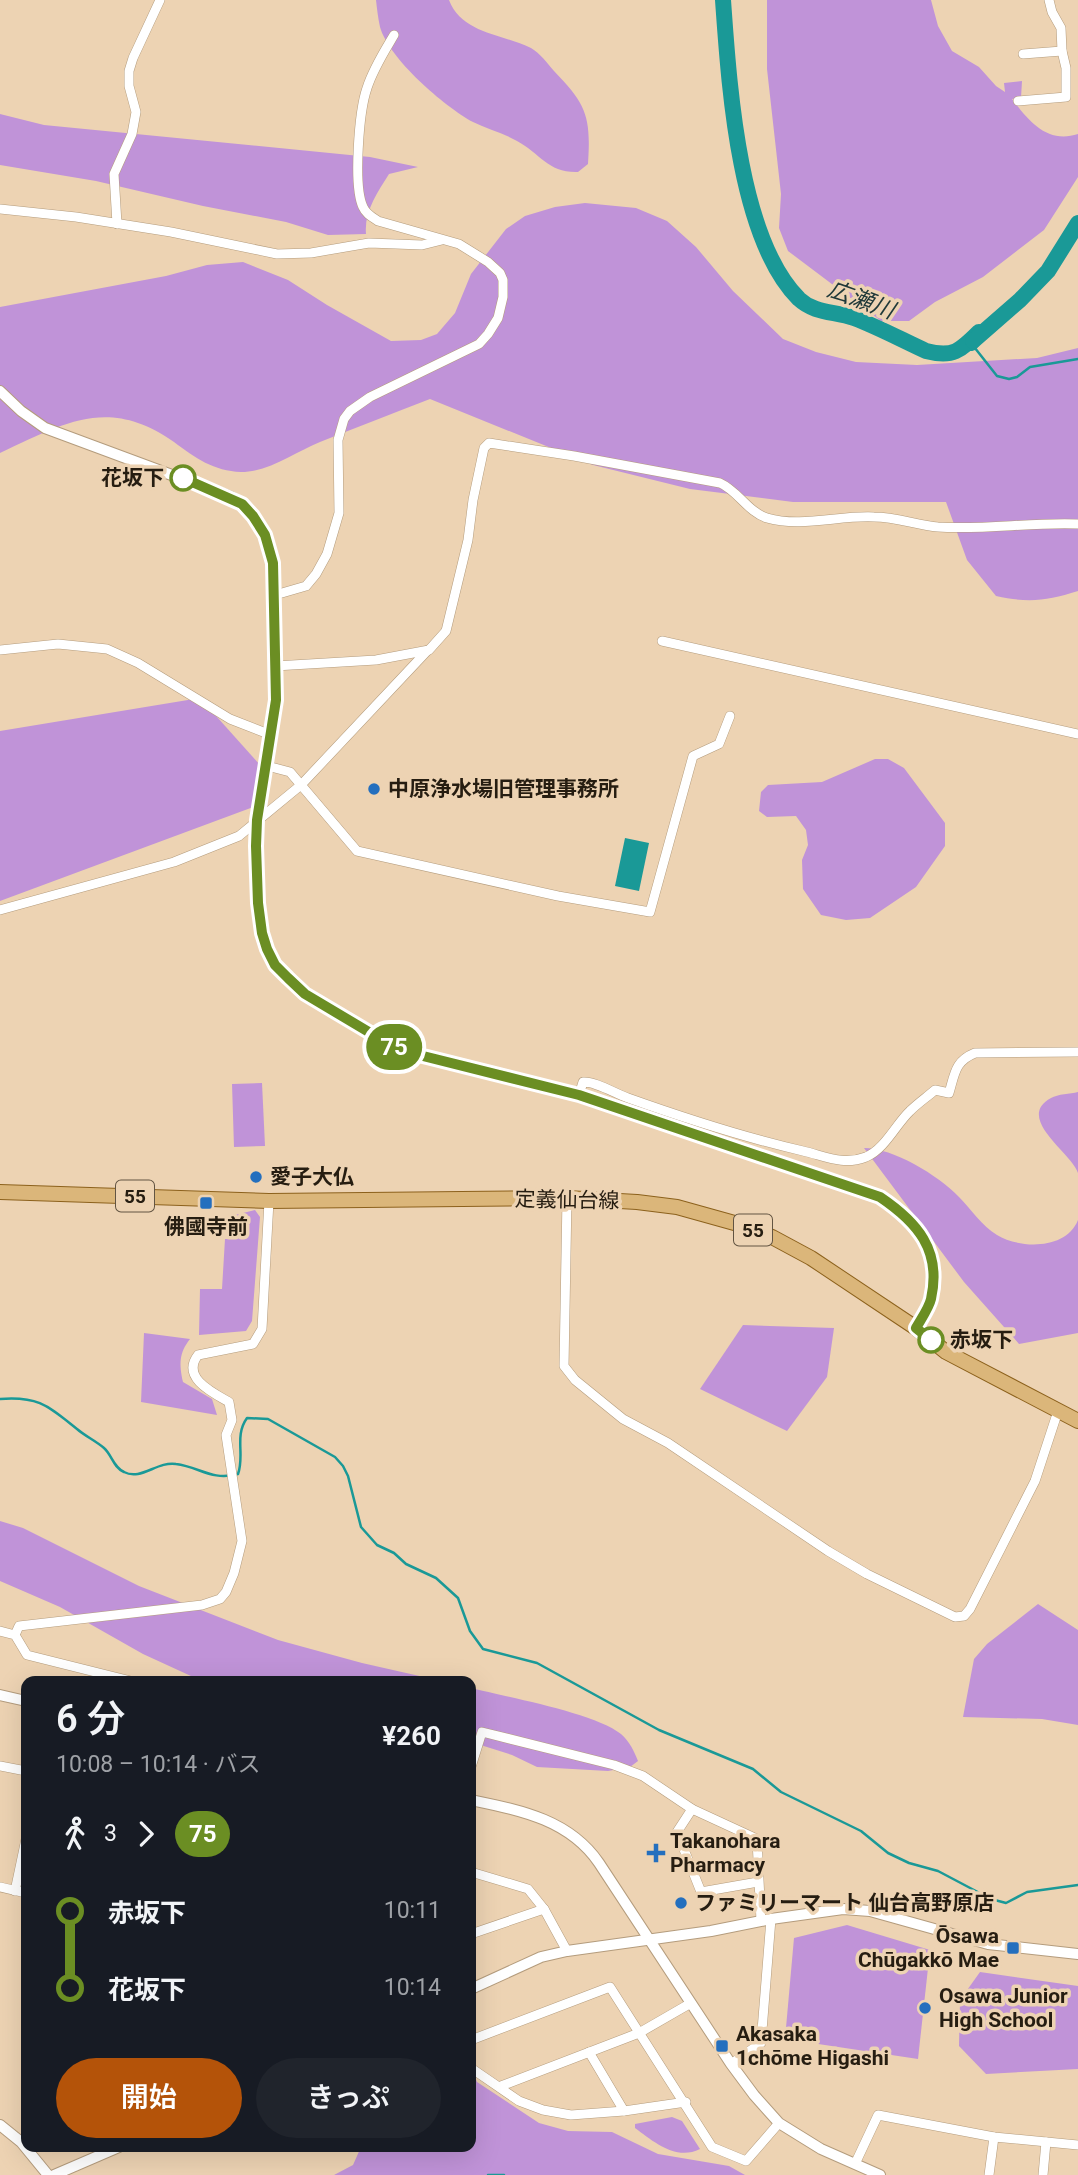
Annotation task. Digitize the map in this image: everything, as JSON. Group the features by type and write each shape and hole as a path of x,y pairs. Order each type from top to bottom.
{"main road":[{"name":"定義仙台線","path":"0,1192 269,1201 567,1198 677,1207 738,1224 772,1237 811,1258 916,1328 946,1352 1078,1421"}],"street":[{"path":"117,224 114,174 132,134 136,113 129,86 129,71 160,0"},
{"path":"1018,101 1066,97 1061,28 1049,0"},
{"path":"275,595 306,586 316,575 327,554 339,513 338,440 344,419 350,411 369,397 479,344 498,318 504,288 500,273 468,248 378,221 363,207 359,195 359,152 363,105 376,65 394,35"},
{"path":"1023,54 1062,51"},
{"path":"0,209 117,224 277,254 311,253 369,243 422,245 444,240"},
{"path":"0,391 21,411 45,428 213,489 242,504 265,535 273,563 276,700 257,820 258,903 262,933 275,965 305,994 399,1050 579,1095 880,1197 904,1213 921,1233 931,1254 931,1300 916,1328"},
{"path":"0,910 174,862 239,836 301,785 446,631 468,540 484,448 489,443 720,483 740,496 758,514 780,520 874,517 939,527 1078,524"},
{"path":"663,641 1078,734"},
{"path":"0,650 58,644 107,649 138,663 230,719 271,735"},
{"path":"275,666 376,660 429,650"},
{"path":"267,766 290,772 357,851 558,896 650,912 694,756 719,744 730,716"},
{"path":"579,1095 583,1082 590,1082 609,1092 711,1128 831,1160 845,1161 866,1157 874,1152 910,1111 936,1090 949,1093 959,1063 965,1057 975,1054 1078,1052"},
{"path":"567,1198 564,1366 575,1380 623,1419 668,1443 828,1551 933,1608 955,1617 964,1616 970,1609 1035,1481 1058,1411"},
{"path":"15,1635 19,1626 186,1607 220,1599 234,1573 242,1541 226,1435 232,1420 229,1402 196,1378 192,1373 192,1363 198,1355 253,1344 262,1329 269,1201"},
{"path":"0,1631 15,1635 27,1655 111,1676"},
{"path":"0,1695 21,1700"},
{"path":"476,1751 482,1732 614,1765 643,1776 692,1809 757,1839 758,1882 766,1920 761,2042 731,2064"},
{"path":"0,1766 21,1770"},
{"path":"476,1801 528,1812 583,1843 651,1939 731,2064 779,2123 821,2149 880,2175"},
{"path":"692,1809 677,1832 701,1892 758,1882"},
{"path":"15,1891 21,1863"},
{"path":"476,1873 528,1889 544,1909 567,1951"},
{"path":"0,1887 21,1892"},
{"path":"476,1932 544,1909"},
{"path":"476,1987 541,1957 567,1951 844,1909 870,1911 988,1944 1078,1954"},
{"path":"476,2038 610,1987 712,2147 746,2161 779,2123"},
{"path":"500,2086 639,2033 691,2003"},
{"path":"589,2052 624,2111"},
{"path":"476,2071 519,2101 543,2110 571,2115 685,2102"},
{"path":"855,2164 878,2115 994,2137 1078,2145"},
{"path":"0,2125 21,2142"},
{"path":"989,2175 994,2137"},
{"path":"1043,2175 1046,2142"},
{"path":"29,2152 48,2175"},
{"path":"54,2175 107,2152"}],"shaded area":[{"path":"376,0 449,0 463,20 473,26 534,50 580,103 589,134 588,164 578,172 559,169 517,141 473,122 447,105 406,67 385,40"},
{"path":"767,0 931,0 938,26 952,51 979,67 1005,92 1004,83 1022,81 1021,98 1012,99 1040,128 1057,136 1078,134 1078,177 1044,230 983,277 935,302 909,321 881,321 788,251 779,228 781,194 767,69"},
{"path":"0,114 44,125 370,157 418,167 389,174 369,210 366,234 328,235 286,222 96,181 0,165"},
{"path":"585,203 636,208 667,221 696,247 733,291 783,339 816,352 856,362 917,365 1037,358 1078,348 1078,591 1037,600 996,596 967,560 946,502 793,502 690,489 593,465 430,399 320,442 272,465 251,471 231,471 213,466 150,428 128,420 107,417 66,424 0,453 0,307 166,276 207,265 243,262 288,280 391,341 421,340 437,334 455,313 471,274 506,229 525,216 555,207"},
{"path":"200,698 260,765 267,802 0,901 0,731"},
{"path":"875,759 888,759 904,768 945,823 945,846 916,887 870,918 846,920 821,915 803,889 802,860 808,845 806,830 796,816 767,817 759,811 761,792 768,785 822,782"},
{"path":"262,1083 265,1146 234,1147 232,1084"},
{"path":"1078,1092 1078,1173 1042,1126 1039,1115 1041,1106 1051,1098"},
{"path":"864,1148 888,1153 927,1172 950,1189 986,1227 1007,1240 1030,1244 1053,1242 1072,1230 1078,1220 1078,1333 1019,1344 964,1282"},
{"path":"255,1210 260,1217 252,1321 246,1331 199,1335 200,1289 222,1289 225,1239 233,1239 235,1215"},
{"path":"743,1325 834,1328 827,1377 787,1431 700,1389"},
{"path":"144,1333 190,1339 181,1359 183,1382 212,1399 217,1415 141,1402"},
{"path":"0,1521 23,1528 139,1586 278,1640 419,1676 191,1676 143,1654 60,1607 0,1581"},
{"path":"1038,1604 1078,1630 1078,1725 1042,1719 963,1717 974,1659 987,1644"},
{"path":"476,1689 572,1713 609,1726 627,1740 638,1761 630,1767 608,1771 537,1767 512,1755 476,1744"},
{"path":"847,1925 930,1950 918,2059 785,2039 794,1938"},
{"path":"980,1972 1078,1986 1078,2069 986,2074 959,2046 960,2000"},
{"path":"476,2080 539,2123 568,2131 612,2132 658,2154 729,2166 745,2175 334,2175 353,2165 359,2152 476,2152"},
{"path":"672,2117 682,2121 700,2149 682,2153 674,2151 635,2128 635,2124"}],"water":[{"path":"625,838 649,843 639,891 615,886"}],"waterway":[{"name":"広瀬川","path":"723,0 740,158 762,238 778,272 805,304 818,310 854,318 926,351 943,354 956,351 979,332 971,343"},
{"name":"広瀬川","path":"973,341 1048,271 1078,223"},
{"path":"971,343 997,376 1009,379 1017,377 1030,367 1078,359"},
{"path":"0,1399 24,1399 42,1404 104,1448 117,1467 130,1474 143,1473 169,1464 220,1476 238,1474 243,1425 247,1418 268,1419 335,1457 348,1476 361,1527 377,1545 394,1553 406,1564 436,1578 458,1598 470,1631 483,1649 537,1663 659,1730 753,1769 781,1792 861,1831 888,1853 909,1863 938,1871 991,1899 1006,1903 1027,1892 1078,1885"},
{"path":"488,2175 504,2175"}],"bus line":[{"name":"75","path":"183,478 242,504 265,535 273,563 276,700 257,820 256,846 262,933 275,965 305,994 399,1050 579,1095 880,1197 904,1213 921,1233 931,1254 931,1300 916,1328 931,1340"}],"place":[{"name":"花坂下","path":"183,478"},
{"name":"中原浄水場旧管理事務所","path":"374,789"},
{"name":"愛子大仏","path":"256,1177"},
{"name":"佛國寺前","path":"206,1203"},
{"name":"赤坂下","path":"931,1340"},
{"name":"Takanohara Pharmacy","path":"656,1853"},
{"name":"ファミリーマート 仙台高野原店","path":"681,1903"},
{"name":"Ōsawa Chūgakkō Mae","path":"1013,1948"},
{"name":"Osawa Junior High School","path":"925,2008"},
{"name":"Akasaka 1chōme Higashi","path":"722,2046"}]}
